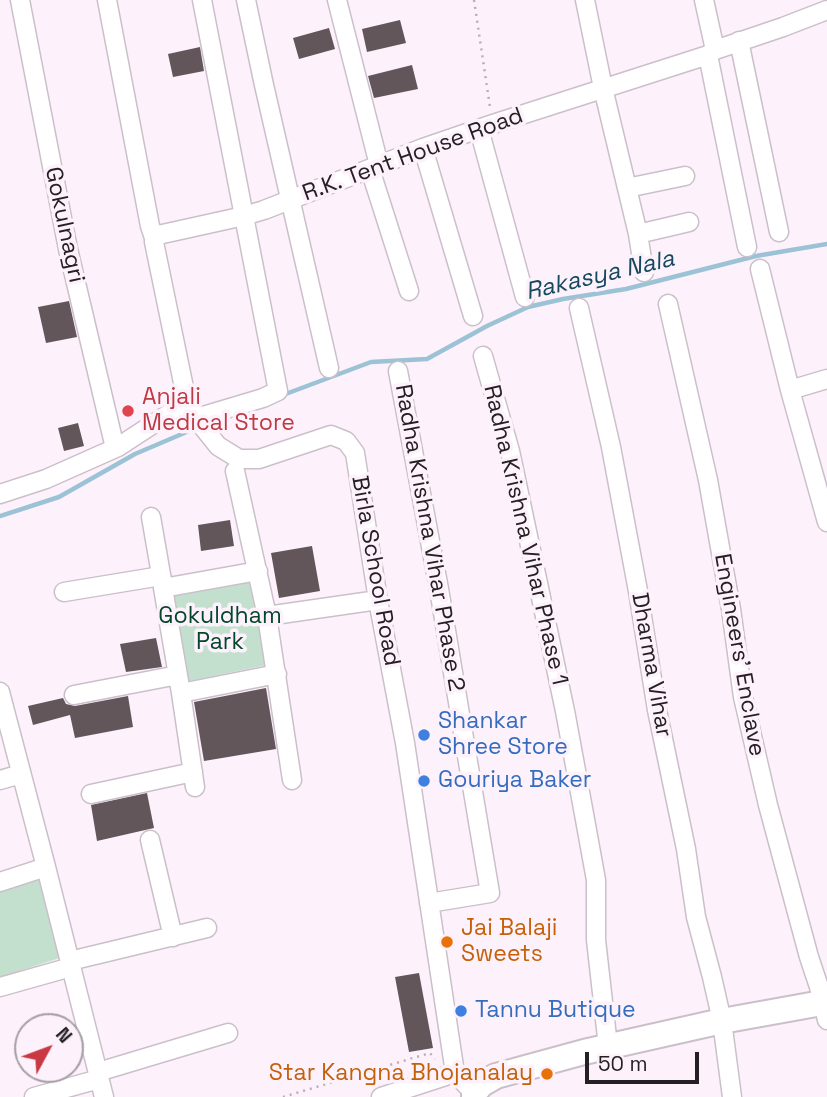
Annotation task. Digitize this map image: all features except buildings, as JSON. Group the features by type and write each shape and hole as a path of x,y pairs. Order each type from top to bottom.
{"street":[{"name":"Gokulnagri","path":"20,0 68,249 115,448"},
{"path":"107,0 150,226 197,418"},
{"path":"0,494 46,480 135,437 278,391 202,0"},
{"path":"246,0 329,368"},
{"path":"337,0 374,167 409,291"},
{"path":"586,0 644,272"},
{"path":"704,0 747,247"},
{"name":"R.K. Tent House Road","path":"155,238 158,235 244,216 290,201 424,148 712,52 827,9"},
{"path":"739,41 779,232"},
{"path":"486,126 525,297"},
{"path":"424,148 473,316"},
{"path":"627,188 685,176"},
{"path":"638,234 689,222"},
{"path":"760,270 790,390 819,459 827,522"},
{"name":"Engineers' Enclave","path":"668,304 708,480 731,609 743,697 768,805 825,1008"},
{"name":"Dharma Vihar","path":"579,308 611,447 657,710 686,849 696,917 722,1021 732,1097"},
{"name":"Radha Krishna Vihar Phase 1","path":"483,356 510,451 565,711 596,880 596,940 608,1046"},
{"name":"Radha Krishna Vihar Phase 2","path":"398,370 439,589 490,893 429,903"},
{"path":"790,390 827,379"},
{"name":"Birla School Road","path":"197,418 218,446 239,459 259,458 331,435 346,441 355,453 378,600 405,743 452,1074"},
{"path":"235,471 267,616 292,780"},
{"path":"91,794 194,779 151,516"},
{"path":"64,592 258,571"},
{"path":"267,616 378,600"},
{"path":"74,695 277,674"},
{"path":"0,692 104,1097"},
{"path":"0,780 21,774"},
{"path":"150,840 173,937"},
{"path":"0,882 47,867"},
{"path":"0,987 70,964 207,928"},
{"path":"381,1097 452,1074 474,1095 482,1084 496,1076 608,1046 722,1021 825,1008"},
{"path":"34,1097 228,1033"}],"path":[{"path":"474,0 486,126"},
{"path":"283,1097 430,1053 452,1074"}],"green space":[{"name":"Gokuldham Park","path":"250,582 267,665 189,681 173,596"},
{"path":"39,880 60,958 0,977 0,892"}],"waterway":[{"name":"Rakasya Nala","path":"283,395 371,362 427,359 528,307 626,289 756,256 827,244"},
{"name":"Rakasya Nala","path":"0,516 59,497 135,454 196,428"}],"place":[{"name":"Anjali Medical Store","path":"128,411"},
{"name":"Shankar Shree Store","path":"424,735"},
{"name":"Gouriya Baker","path":"424,781"},
{"name":"Jai Balaji Sweets","path":"447,942"},
{"name":"Tannu Butique","path":"461,1011"},
{"name":"Star Kangna Bhojanalay","path":"547,1074"}]}
